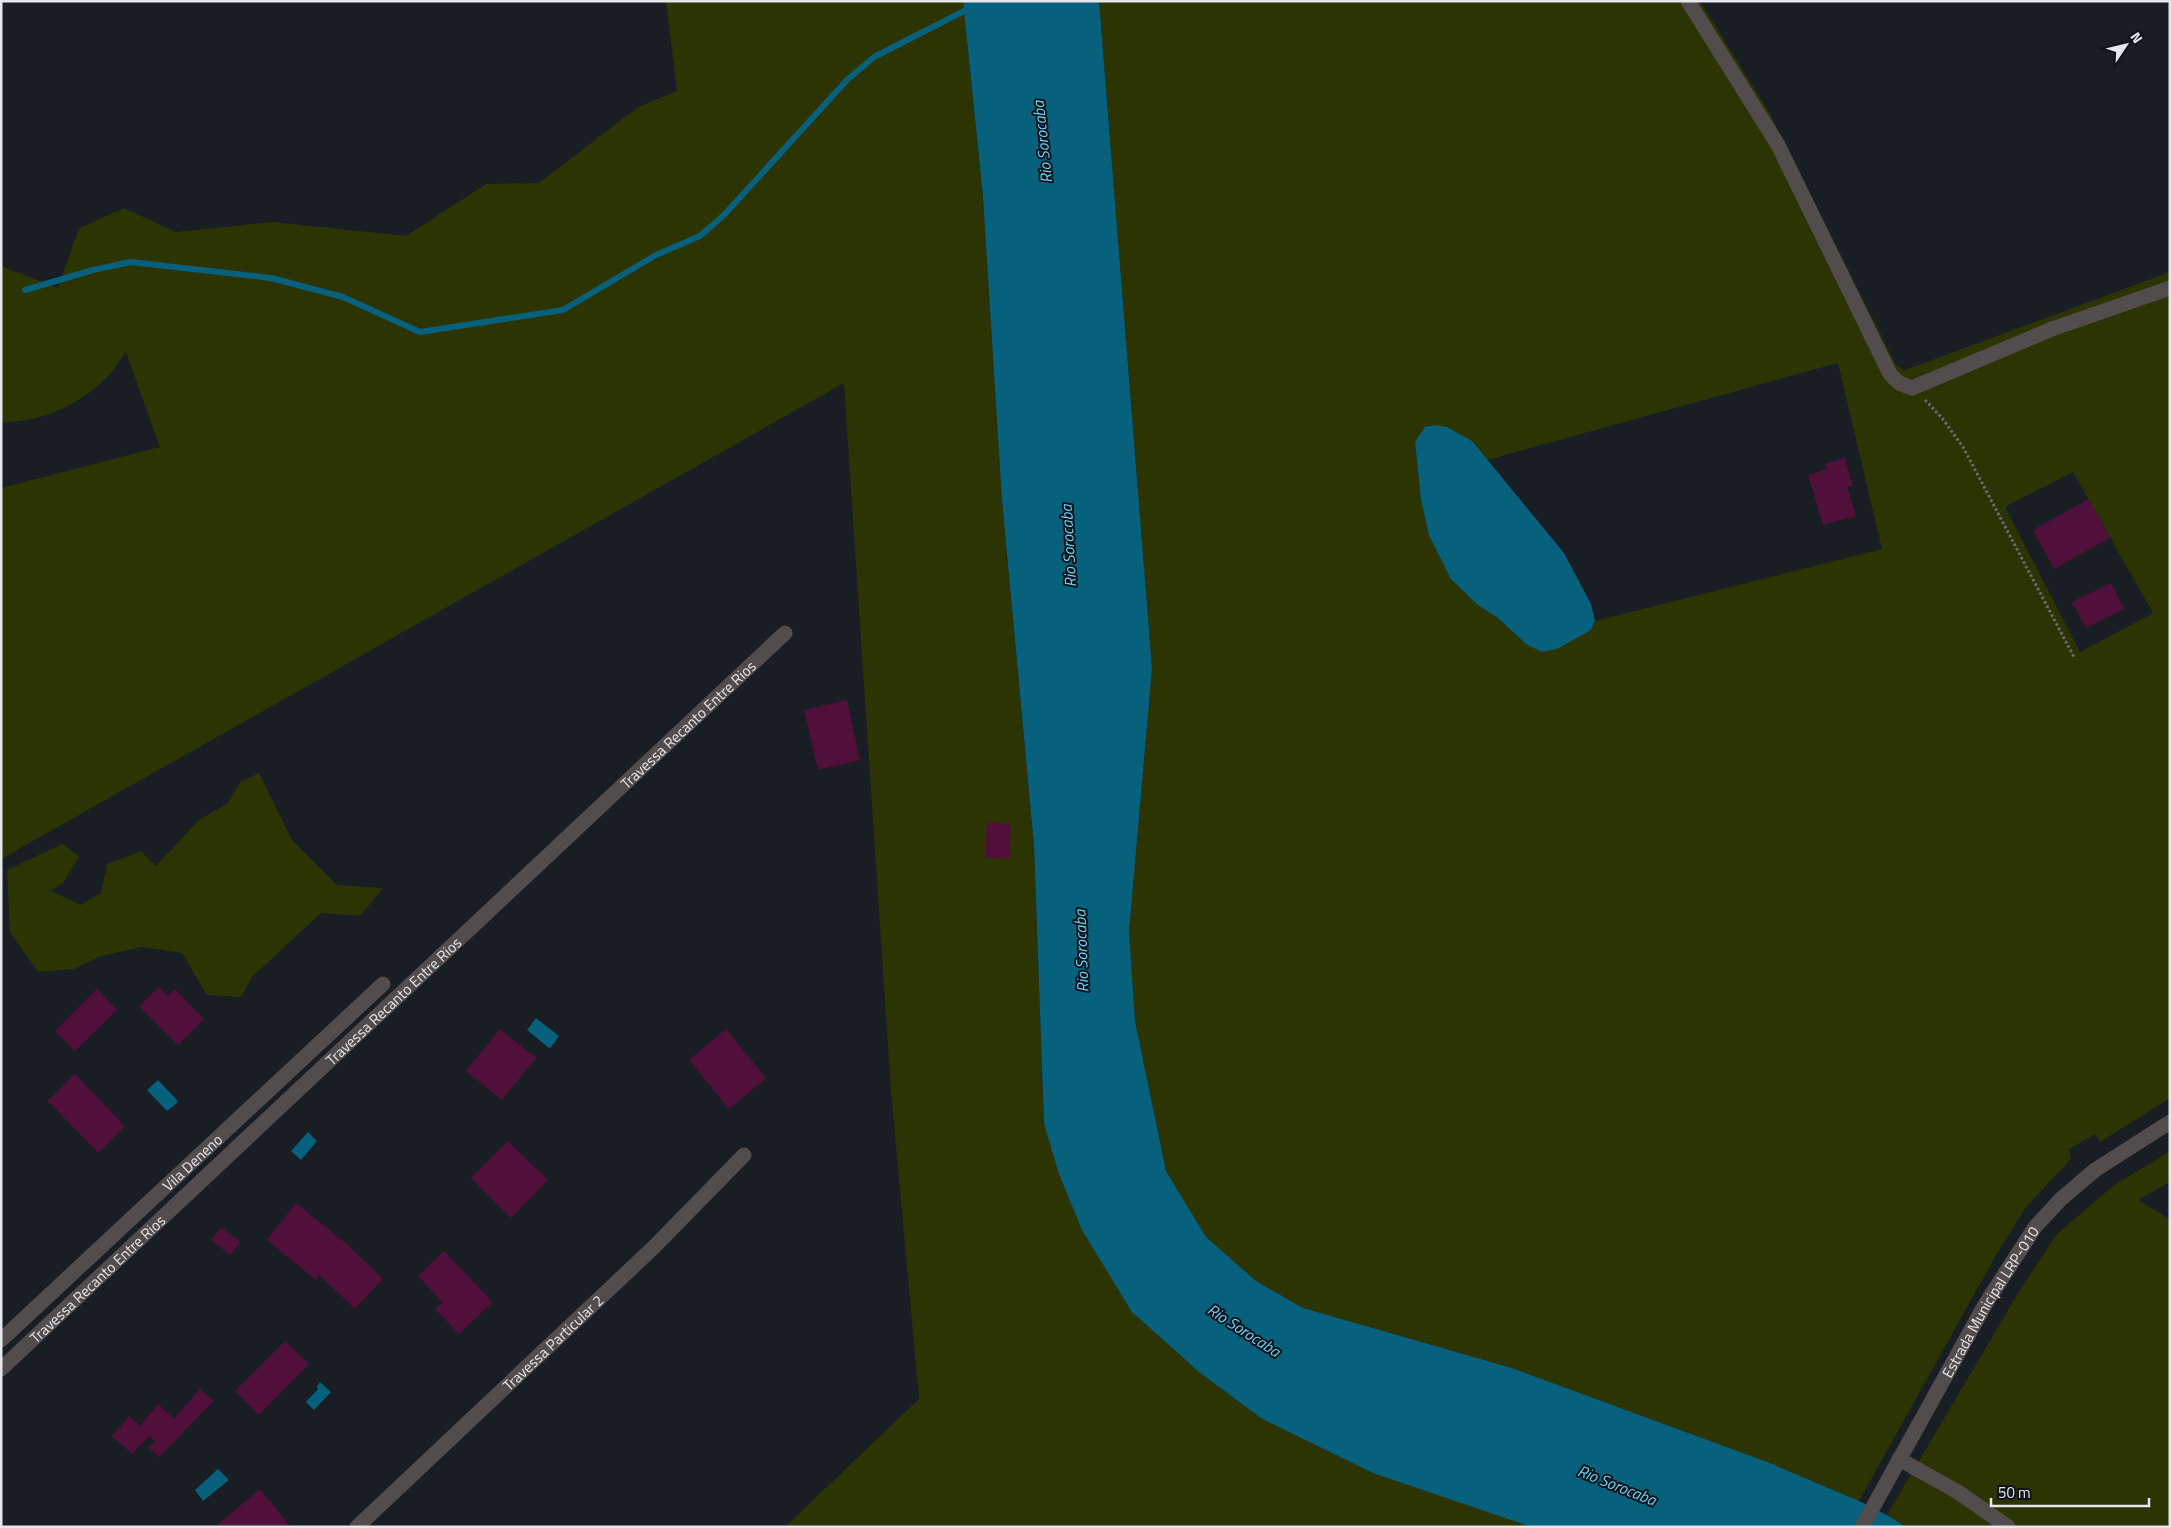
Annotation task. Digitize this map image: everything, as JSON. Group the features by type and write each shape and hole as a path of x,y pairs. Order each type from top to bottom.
{"street":[{"path":"1688,1 1778,145 1890,374 1898,383 1912,388 2052,329 2170,288"},
{"name":"Travessa Recanto Entre Rios","path":"1,1369 785,633"},
{"name":"Vila Deneno","path":"1,1340 383,984"},
{"name":"Estrada Municipal LRP-010","path":"1862,1527 1986,1303 2035,1227 2061,1199 2095,1170 2170,1122"},
{"name":"Travessa Particular 2","path":"357,1527 655,1246 744,1155"},
{"path":"1899,1459 1958,1492 2008,1527"}],"path":[{"path":"1912,388 1942,418 1963,447 2074,657"}],"green space":[{"path":"666,1 963,1 983,196 1002,500 1034,845 1044,1123 1132,1312 1199,1372 1261,1418 1532,1527 785,1527 919,1399 891,1091 844,383 1,859 1,488 160,447 126,352 105,379 70,405 29,420 1,422 1,266 58,288 79,228 124,208 176,232 273,222 406,236 486,184 539,183 638,107 677,91"},
{"path":"1099,1 1700,1 1769,112 1896,365 1905,370 2170,272 2170,1098 2100,1142 2095,1134 2069,1149 2071,1159 2026,1207 1996,1255 1859,1501 1770,1463 1512,1368 1303,1308 1256,1281 1206,1237 1166,1171 1135,1021 1129,932 1152,668","holes":["1838,363 1882,549 1595,621 1591,630 1526,644 1498,618 1478,605 1429,535 1421,500 1415,442 1435,425 1451,430 1464,438 1476,447 1487,460","2073,472 2153,613 2080,652 2005,507"]},
{"path":"259,773 292,840 337,885 383,888 360,916 321,913 252,977 241,997 207,995 182,953 142,947 101,956 74,969 38,972 10,932 7,870 62,844 79,856 64,882 51,891 81,905 101,893 107,864 141,851 156,866 199,820 228,803 240,782"},
{"path":"2170,1151 2170,1182 2138,1200 2170,1219 2170,1527 1906,1527 1887,1515 2017,1295 2056,1235 2113,1186"}],"water":[{"name":"Rio Sorocaba","path":"963,1 1099,1 1152,668 1129,932 1135,1021 1166,1171 1206,1237 1256,1281 1303,1308 1512,1368 1770,1463 1859,1501 1906,1527 1532,1527 1373,1473 1261,1418 1199,1372 1132,1312 1082,1230 1059,1174 1044,1123 1034,845 1002,500 983,196"},
{"path":"1435,425 1447,427 1472,441 1564,553 1591,604 1595,621 1591,630 1557,649 1542,652 1526,644 1498,618 1478,605 1451,579 1429,535 1421,500 1415,442 1425,427"},
{"path":"536,1018 559,1036 549,1048 527,1030"},
{"path":"158,1080 177,1100 177,1103 167,1111 147,1090"},
{"path":"308,1132 317,1141 301,1160 291,1151"},
{"path":"320,1382 331,1392 314,1410 306,1402 318,1389 317,1386"},
{"path":"218,1469 229,1480 203,1501 195,1490"}],"building":[{"path":"1845,458 1853,486 1847,487 1856,516 1823,525 1808,475 1827,469 1825,464"},
{"path":"2089,499 2110,538 2054,569 2033,530"},
{"path":"2111,583 2124,609 2086,628 2072,602"},
{"path":"847,700 860,760 818,770 804,710"},
{"path":"987,822 1011,824 1009,859 985,858"},
{"path":"159,987 168,996 175,989 204,1019 178,1045 139,1006"},
{"path":"97,989 117,1010 75,1051 55,1031"},
{"path":"500,1029 536,1058 502,1100 466,1071"},
{"path":"726,1029 766,1078 729,1109 689,1060"},
{"path":"75,1074 125,1126 98,1153 48,1101"},
{"path":"508,1141 548,1180 511,1218 471,1178"},
{"path":"296,1203 348,1245 383,1279 355,1309 319,1275 316,1280 267,1240"},
{"path":"221,1227 240,1242 230,1255 211,1240"},
{"path":"444,1251 493,1302 459,1334 435,1309 442,1302 418,1276"},
{"path":"285,1341 309,1364 259,1415 235,1391"},
{"path":"200,1389 214,1401 159,1457 149,1448 155,1441 149,1436 132,1454 112,1436 129,1416 140,1426 158,1404 174,1419"},
{"path":"260,1489 291,1527 215,1527"}],"waterway":[{"path":"25,290 93,270 131,262 271,278 343,297 420,332 563,310 656,255 700,236 724,215 847,80 874,57 970,8"}]}
